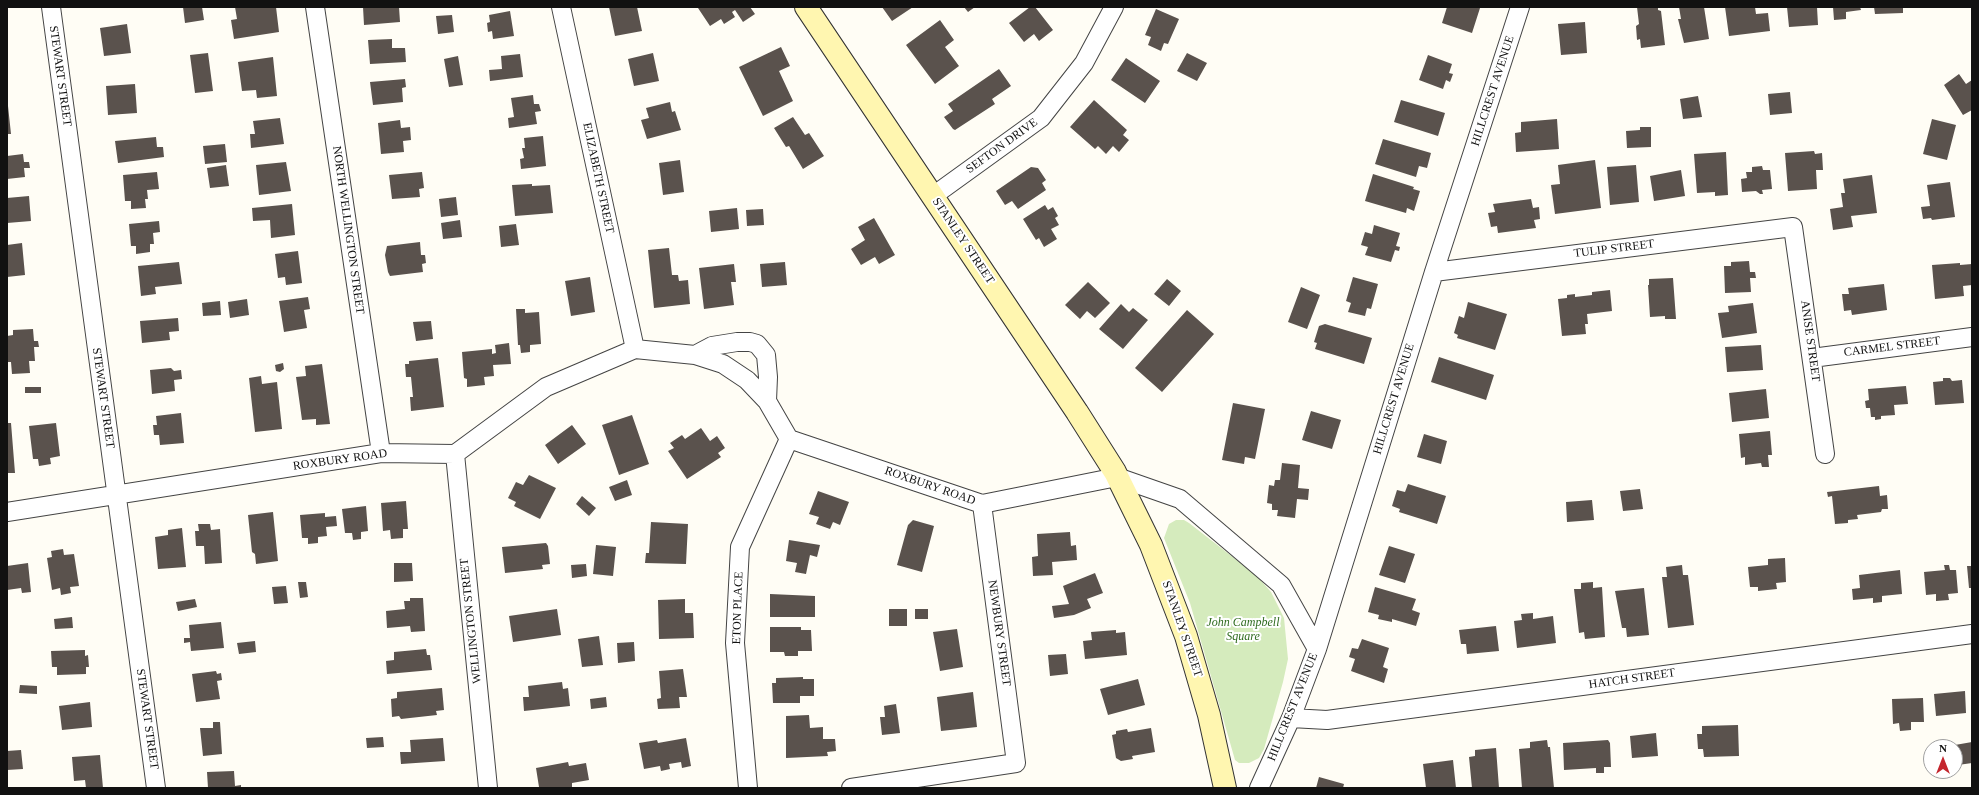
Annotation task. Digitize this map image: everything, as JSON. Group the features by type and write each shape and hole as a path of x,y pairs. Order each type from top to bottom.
{"main road":[{"name":"STANLEY STREET","path":"806,7 1085,422 1118,477 1154,550 1186,636 1206,702 1225,788"}],"street":[{"name":"STEWART STREET","path":"51,7 156,788"},
{"name":"NORTH WELLINGTON STREET","path":"315,7 381,453"},
{"name":"ELIZABETH STREET","path":"561,7 635,349"},
{"name":"SEFTON DRIVE","path":"933,196 1040,118 1084,63 1114,7"},
{"name":"HILLCREST AVENUE","path":"1259,788 1291,718 1317,649 1434,272 1520,7"},
{"name":"TULIP STREET","path":"1434,272 1793,227"},
{"name":"ANISE STREET","path":"1793,227 1825,454"},
{"name":"CARMEL STREET","path":"1812,358 1972,337"},
{"path":"695,355 712,346 750,342 756,344 766,355 768,377 767,401"},
{"path":"455,454 546,387 635,349 695,355 723,364 747,380 767,401 789,439"},
{"name":"ROXBURY ROAD","path":"789,439 982,504 1118,477"},
{"name":"ETON PLACE","path":"748,788 736,642 740,547 789,439"},
{"name":"ROXBURY ROAD","path":"7,512 117,496 381,453 455,454"},
{"name":"WELLINGTON STREET","path":"455,454 488,788"},
{"path":"1118,477 1180,499 1281,585 1317,649"},
{"name":"NEWBURY STREET","path":"851,788 1016,763 982,504"},
{"name":"HATCH STREET","path":"1291,718 1327,720 1972,634"}],"green space":[{"name":"John Campbell Square","path":"1176,520 1184,520 1189,523 1256,575 1271,592 1284,618 1288,659 1283,682 1264,749 1259,758 1249,763 1239,763 1235,760 1190,603 1164,538 1169,524"}],"building":[{"path":"183,7 202,7 204,20 185,23"},
{"path":"235,7 276,7 279,32 234,39 231,20 237,19"},
{"path":"363,7 399,7 400,22 364,25"},
{"path":"609,7 637,7 642,31 615,36"},
{"path":"750,7 755,14 743,22 735,10 732,12 735,17 724,24 721,19 710,26 698,8"},
{"path":"882,7 913,7 892,21"},
{"path":"964,7 975,7 968,12"},
{"path":"1030,7 1035,7 1053,30 1039,41 1034,34 1024,42 1009,23"},
{"path":"1447,7 1480,8 1472,33 1442,23"},
{"path":"1637,7 1658,7 1658,10 1661,11 1665,45 1641,48 1640,39 1637,40 1636,26 1639,24"},
{"path":"1679,7 1704,7 1709,39 1684,43 1678,19 1681,19"},
{"path":"1725,7 1755,7 1756,14 1768,13 1770,31 1729,36"},
{"path":"1787,7 1817,7 1818,25 1789,27"},
{"path":"1833,7 1860,7 1861,10 1846,12 1846,19 1834,20"},
{"path":"1874,7 1903,7 1903,13 1875,14"},
{"path":"1156,9 1179,19 1168,44 1164,43 1161,51 1148,45 1151,37 1145,35"},
{"path":"510,11 514,36 493,39 492,31 488,32 487,23 490,22 489,15"},
{"path":"452,15 454,32 438,34 436,16"},
{"path":"940,20 954,40 945,47 959,66 935,84 906,45"},
{"path":"1585,22 1587,53 1561,55 1558,24"},
{"path":"127,24 131,53 104,56 100,28"},
{"path":"392,39 392,48 405,48 406,62 370,64 368,40"},
{"path":"781,47 790,66 779,71 793,101 763,116 739,67"},
{"path":"208,53 213,91 195,93 190,55"},
{"path":"653,53 659,81 634,86 628,59"},
{"path":"1187,53 1207,63 1197,81 1177,71"},
{"path":"520,54 523,77 490,81 489,70 502,69 501,56"},
{"path":"1428,55 1452,64 1449,73 1453,74 1450,82 1446,80 1443,89 1419,80"},
{"path":"458,56 463,85 449,87 444,59"},
{"path":"273,57 277,96 257,98 256,90 242,91 238,62"},
{"path":"1126,58 1160,81 1145,103 1111,80"},
{"path":"999,69 1011,86 992,99 995,104 955,130 953,129 944,117 953,111 948,104"},
{"path":"1959,74 1966,84 1972,80 1972,110 1963,115 1944,85"},
{"path":"405,79 406,87 402,88 403,102 373,105 370,82"},
{"path":"135,84 137,113 108,115 106,86"},
{"path":"1790,92 1792,113 1770,115 1768,94"},
{"path":"533,95 534,104 539,104 541,111 535,112 537,124 509,128 508,118 514,117 511,98"},
{"path":"1698,96 1702,117 1683,119 1680,99"},
{"path":"1094,100 1127,130 1123,135 1129,140 1119,152 1113,146 1106,154 1098,146 1095,149 1070,127"},
{"path":"1401,100 1445,113 1438,136 1394,122"},
{"path":"670,102 672,112 675,111 681,130 647,139 641,120 649,118 646,108"},
{"path":"8,106 11,134 7,134"},
{"path":"793,117 805,135 809,133 824,156 803,169 789,146 786,147 774,128"},
{"path":"280,118 284,144 251,148 250,134 255,134 253,121"},
{"path":"1557,119 1559,149 1516,152 1515,133 1521,132 1521,122"},
{"path":"1932,119 1956,125 1947,160 1923,154"},
{"path":"400,120 401,128 410,127 411,140 403,141 404,152 381,154 378,123"},
{"path":"1640,127 1651,127 1651,147 1627,148 1626,131 1640,130"},
{"path":"543,136 546,166 521,169 520,159 524,158 522,148 525,148 524,138"},
{"path":"156,137 157,147 163,147 164,157 118,163 115,141"},
{"path":"1383,139 1431,153 1427,168 1419,166 1416,177 1375,164"},
{"path":"225,144 227,162 205,164 203,146"},
{"path":"1814,151 1815,154 1822,153 1823,170 1816,170 1817,189 1788,191 1785,153"},
{"path":"1726,152 1728,195 1715,196 1715,192 1697,193 1694,154"},
{"path":"23,154 24,162 29,162 30,168 24,168 25,177 7,179 7,156"},
{"path":"680,160 684,192 663,195 659,163"},
{"path":"1595,160 1601,208 1555,214 1551,185 1560,184 1558,165"},
{"path":"286,162 291,191 259,195 256,165"},
{"path":"226,165 229,186 210,188 207,168"},
{"path":"1636,165 1639,202 1610,205 1607,167"},
{"path":"1762,166 1763,170 1770,170 1772,189 1762,190 1763,194 1756,191 1742,192 1741,179 1747,178 1746,172 1752,172 1752,167"},
{"path":"1031,167 1038,168 1046,180 1042,183 1046,190 1018,209 1012,201 1005,205 996,191"},
{"path":"1681,170 1685,196 1654,201 1650,176"},
{"path":"157,172 159,189 147,190 148,199 145,199 146,208 131,209 131,201 125,201 123,175"},
{"path":"422,172 424,188 419,189 420,197 392,199 389,175"},
{"path":"1373,174 1414,187 1413,189 1420,191 1414,211 1407,208 1406,213 1365,201"},
{"path":"1872,175 1877,213 1851,216 1853,227 1833,230 1830,209 1843,207 1841,193 1845,193 1843,179"},
{"path":"1950,182 1955,217 1932,220 1931,218 1923,219 1921,207 1930,206 1927,185"},
{"path":"532,184 532,186 550,185 553,213 515,216 512,185"},
{"path":"29,196 31,221 7,223 7,198"},
{"path":"456,197 458,215 441,217 439,199"},
{"path":"1531,199 1533,208 1539,207 1540,219 1534,220 1536,228 1498,233 1497,226 1491,227 1488,213 1495,212 1493,204"},
{"path":"292,204 295,235 271,238 270,220 253,221 252,208"},
{"path":"1045,205 1048,210 1053,207 1058,216 1055,218 1059,225 1051,229 1057,239 1044,247 1039,238 1036,240 1023,219"},
{"path":"737,208 739,229 711,232 709,211"},
{"path":"763,209 764,225 747,226 746,210"},
{"path":"874,218 895,255 879,264 875,257 861,265 851,249 865,240 858,227"},
{"path":"460,220 462,237 443,239 441,223"},
{"path":"159,221 160,232 153,233 154,244 150,244 150,252 136,254 136,246 131,246 129,224"},
{"path":"516,224 519,245 501,247 499,226"},
{"path":"1374,225 1400,233 1396,246 1400,247 1399,251 1395,250 1391,262 1365,255 1368,247 1361,245 1365,232 1372,234"},
{"path":"420,242 421,255 425,255 426,263 422,264 423,272 390,276 385,255 387,246"},
{"path":"22,243 25,275 7,277 7,245"},
{"path":"669,248 672,275 678,275 679,281 688,280 690,304 654,308 648,250"},
{"path":"298,251 302,283 286,285 285,277 278,278 275,254"},
{"path":"1749,261 1750,272 1755,272 1756,278 1750,278 1751,292 1725,293 1724,266 1731,266 1731,262"},
{"path":"179,262 182,284 155,287 156,294 141,296 138,266"},
{"path":"785,262 787,285 762,287 760,264"},
{"path":"1960,263 1960,265 1972,264 1972,285 1963,286 1964,296 1935,299 1932,265"},
{"path":"734,264 736,282 731,282 734,305 704,309 699,268"},
{"path":"590,277 595,312 571,316 565,281"},
{"path":"1353,277 1378,284 1371,309 1367,308 1365,316 1348,312 1351,303 1346,301"},
{"path":"1673,278 1676,319 1665,319 1665,316 1650,317 1649,279"},
{"path":"1167,279 1181,291 1169,306 1154,294"},
{"path":"1088,282 1110,303 1095,318 1087,311 1080,319 1065,305"},
{"path":"1884,284 1887,310 1852,315 1851,310 1844,311 1842,294 1849,294 1848,288"},
{"path":"1301,287 1320,295 1307,329 1288,322"},
{"path":"1610,290 1612,311 1587,314 1588,324 1585,324 1586,334 1562,336 1558,299 1567,298 1567,295 1575,294 1575,297 1592,295 1592,292"},
{"path":"308,297 310,309 304,310 307,328 284,332 279,301"},
{"path":"247,299 249,315 230,318 228,302"},
{"path":"220,301 221,315 203,316 202,303"},
{"path":"1468,302 1507,314 1495,350 1457,338 1458,335 1454,333 1459,316 1464,318"},
{"path":"1753,303 1757,333 1722,338 1718,313 1729,312 1728,306"},
{"path":"1121,304 1129,312 1133,308 1148,320 1123,349 1099,329"},
{"path":"516,309 525,309 525,313 539,312 541,344 530,345 530,352 521,353 520,345 518,345"},
{"path":"1187,310 1214,334 1162,392 1135,368"},
{"path":"178,318 179,331 169,332 170,340 142,343 140,321"},
{"path":"431,321 433,339 416,341 413,322"},
{"path":"1325,324 1372,338 1364,364 1315,349 1317,343 1314,342 1319,326"},
{"path":"33,329 34,341 38,341 39,347 34,347 35,361 29,361 30,373 12,374 11,362 7,362 7,336 13,335 13,330"},
{"path":"509,343 511,364 493,365 494,376 484,377 485,385 467,387 467,379 464,378 462,352 492,349 492,354 496,353 495,345"},
{"path":"1761,345 1763,370 1727,372 1725,347"},
{"path":"1439,357 1494,375 1486,400 1431,382"},
{"path":"438,358 444,407 411,411 410,397 413,397 411,377 406,377 405,364 409,364 409,361"},
{"path":"283,363 284,369 280,372 276,371 275,365"},
{"path":"322,364 330,424 316,425 316,419 302,420 296,377 306,376 305,366"},
{"path":"171,368 174,371 181,370 182,379 174,380 175,391 152,394 150,370"},
{"path":"261,376 262,384 277,382 282,429 255,432 249,378"},
{"path":"1943,378 1950,378 1952,381 1962,380 1964,403 1935,405 1933,382 1943,381"},
{"path":"1906,386 1908,404 1894,405 1895,415 1881,416 1881,419 1875,420 1875,417 1871,417 1870,408 1866,408 1865,401 1869,400 1868,389"},
{"path":"25,387 41,387 41,393 25,393"},
{"path":"1766,389 1769,418 1732,422 1729,393"},
{"path":"1233,403 1265,409 1255,459 1245,457 1244,464 1222,460"},
{"path":"1311,411 1341,420 1332,449 1302,440"},
{"path":"181,413 184,443 160,445 159,435 154,435 153,425 157,425 156,416"},
{"path":"632,415 649,464 619,475 602,425"},
{"path":"7,423 11,423 15,473 7,473"},
{"path":"56,423 60,456 50,458 51,464 39,466 38,459 33,459 29,426"},
{"path":"572,425 586,444 558,464 545,445"},
{"path":"701,428 710,441 717,436 725,448 718,453 721,457 687,479 668,451 674,448 670,443 682,435 685,439"},
{"path":"1770,431 1772,455 1768,455 1769,467 1762,467 1761,463 1745,465 1745,457 1741,458 1739,434"},
{"path":"1424,434 1447,441 1441,464 1417,457"},
{"path":"1282,463 1300,465 1298,488 1309,489 1308,500 1297,499 1295,518 1277,516 1278,510 1272,510 1272,504 1267,503 1269,485 1274,486 1275,480 1280,480"},
{"path":"529,475 556,488 540,519 514,506 516,502 508,498 516,482 523,485"},
{"path":"627,480 632,495 615,501 609,487"},
{"path":"1408,484 1446,496 1437,524 1399,512 1400,509 1392,506 1397,490 1405,492"},
{"path":"1879,486 1880,496 1887,495 1888,509 1882,509 1881,512 1857,515 1858,519 1848,520 1848,523 1835,524 1832,496 1828,497 1827,492"},
{"path":"1640,489 1643,509 1623,511 1620,491"},
{"path":"818,491 849,502 840,525 833,522 830,529 816,524 819,517 809,514"},
{"path":"582,496 596,508 589,516 576,504"},
{"path":"1592,500 1594,520 1567,522 1566,502"},
{"path":"406,501 408,529 403,529 403,538 391,539 390,530 383,531 381,503"},
{"path":"366,506 368,531 361,532 361,539 353,540 352,533 345,533 342,509"},
{"path":"273,512 278,561 256,564 255,554 252,552 248,515"},
{"path":"325,513 325,517 336,516 337,526 326,527 327,536 318,537 318,543 308,544 308,538 302,538 300,515"},
{"path":"913,520 934,526 922,572 897,565 908,525"},
{"path":"651,522 688,524 686,564 645,563 646,553 649,553"},
{"path":"198,524 210,524 211,530 220,529 222,563 205,564 204,546 196,546 195,531 199,531"},
{"path":"182,528 186,567 158,569 155,537 168,535 168,530"},
{"path":"1070,532 1071,546 1076,545 1077,560 1052,562 1053,575 1033,576 1032,557 1038,556 1037,534"},
{"path":"789,540 820,545 817,557 810,555 806,574 795,572 797,563 786,561"},
{"path":"546,543 548,546 550,564 542,565 543,569 505,573 502,547"},
{"path":"596,545 616,547 613,576 593,574"},
{"path":"1389,546 1415,554 1405,583 1379,575"},
{"path":"63,549 64,555 74,554 79,586 70,587 71,593 61,595 60,588 52,590 47,558 52,557 51,551"},
{"path":"1785,558 1786,582 1776,583 1777,589 1758,591 1758,587 1750,587 1748,567 1768,565 1768,559"},
{"path":"28,563 31,592 22,593 21,588 7,590 7,566"},
{"path":"394,563 412,563 413,581 394,582"},
{"path":"586,564 587,576 572,578 571,565"},
{"path":"1682,565 1683,575 1688,575 1694,625 1668,628 1662,577 1667,577 1666,567"},
{"path":"1944,565 1949,565 1950,570 1956,570 1958,593 1948,594 1949,600 1936,601 1936,594 1926,595 1924,572 1945,570"},
{"path":"1967,566 1972,566 1972,588 1969,588"},
{"path":"1900,570 1902,594 1882,596 1882,602 1873,603 1873,598 1853,600 1852,589 1860,588 1859,575"},
{"path":"1095,573 1103,593 1087,599 1091,608 1074,615 1054,618 1052,606 1069,604 1063,586"},
{"path":"298,582 306,582 308,597 300,598"},
{"path":"1593,582 1593,588 1602,587 1605,637 1585,639 1584,632 1579,633 1574,589 1581,589 1581,583"},
{"path":"286,586 288,603 274,604 272,587"},
{"path":"1375,587 1416,599 1412,610 1420,613 1416,626 1392,619 1392,622 1378,619 1379,615 1368,612"},
{"path":"1644,588 1649,635 1627,637 1626,628 1622,628 1615,591"},
{"path":"770,594 815,596 815,617 770,617"},
{"path":"410,598 423,598 425,631 411,632 410,626 387,628 386,611 405,609 404,601 410,601"},
{"path":"195,599 197,607 178,611 176,602"},
{"path":"685,599 685,613 693,613 694,638 659,639 658,600"},
{"path":"557,609 561,635 513,642 509,616"},
{"path":"889,609 907,609 907,626 889,626"},
{"path":"915,609 928,609 928,619 915,619"},
{"path":"1533,613 1533,619 1553,616 1556,643 1517,648 1514,621 1522,620 1521,614"},
{"path":"72,617 73,628 55,629 54,619"},
{"path":"221,622 224,648 191,651 190,642 184,643 184,638 190,638 189,625"},
{"path":"1496,626 1499,651 1467,654 1466,644 1461,644 1459,630"},
{"path":"770,627 801,627 801,630 811,630 812,651 798,651 798,656 785,656 784,652 770,652"},
{"path":"957,629 963,667 940,671 933,632"},
{"path":"1116,630 1116,633 1125,632 1127,655 1085,659 1083,641 1092,640 1091,632"},
{"path":"599,636 603,665 582,667 578,639"},
{"path":"1362,639 1389,648 1383,667 1388,669 1384,683 1351,671 1355,659 1349,657 1352,648 1358,649"},
{"path":"255,641 256,652 239,654 237,643"},
{"path":"634,642 635,661 618,663 617,643"},
{"path":"426,649 427,655 430,655 432,670 387,674 386,661 394,660 394,652"},
{"path":"85,650 85,656 88,655 89,667 86,667 86,674 57,675 57,667 52,667 51,651"},
{"path":"1066,654 1068,674 1050,676 1048,655"},
{"path":"683,669 687,697 679,697 680,708 658,709 657,699 661,698 659,671"},
{"path":"216,671 217,674 221,673 222,680 217,681 220,699 196,702 192,674"},
{"path":"803,677 803,679 814,679 814,696 800,696 800,703 773,703 772,683 776,683 776,678"},
{"path":"1138,679 1145,705 1108,715 1100,689"},
{"path":"562,682 563,689 568,688 570,706 524,711 523,697 529,697 528,686"},
{"path":"20,685 37,686 37,694 19,693"},
{"path":"442,688 444,710 436,711 437,715 401,719 399,716 392,717 391,699 397,698 397,692"},
{"path":"1965,691 1966,713 1936,716 1934,694"},
{"path":"973,692 977,727 941,731 937,697"},
{"path":"606,697 607,707 591,709 590,699"},
{"path":"1923,698 1924,722 1911,722 1911,730 1900,731 1899,723 1893,724 1892,699"},
{"path":"90,702 92,727 62,730 59,706"},
{"path":"896,704 900,733 882,735 880,717 885,717 884,706"},
{"path":"809,715 810,728 823,727 823,739 835,739 836,751 827,752 828,756 786,758 786,716"},
{"path":"213,722 220,722 222,754 203,756 200,728 213,728"},
{"path":"1738,725 1739,756 1704,757 1703,749 1698,749 1697,734 1702,734 1702,726"},
{"path":"1151,728 1155,752 1132,756 1133,759 1121,761 1116,758 1112,735 1116,734 1116,731 1127,729 1128,732"},
{"path":"1656,733 1658,756 1632,758 1630,736"},
{"path":"383,737 384,747 367,748 366,738"},
{"path":"443,738 445,761 401,764 400,752 411,752 410,740"},
{"path":"686,738 691,766 682,768 681,762 669,764 670,769 661,771 660,766 644,769 639,743 657,740 658,743"},
{"path":"1547,740 1548,747 1550,747 1554,788 1522,788 1519,749 1530,748 1530,742"},
{"path":"1608,740 1610,743 1611,767 1604,767 1604,773 1596,773 1596,768 1564,770 1563,743"},
{"path":"1972,742 1972,763 1963,764 1963,744"},
{"path":"1496,748 1499,788 1472,788 1469,757 1475,756 1475,750"},
{"path":"21,750 23,769 7,770 7,751"},
{"path":"100,755 103,788 86,788 85,780 74,781 72,757"},
{"path":"1453,760 1456,788 1426,788 1423,764"},
{"path":"568,762 569,766 586,763 589,780 572,783 572,788 539,787 536,768"},
{"path":"234,771 235,786 241,785 241,788 208,788 207,772"},
{"path":"1319,777 1344,784 1343,788 1316,788"}]}
